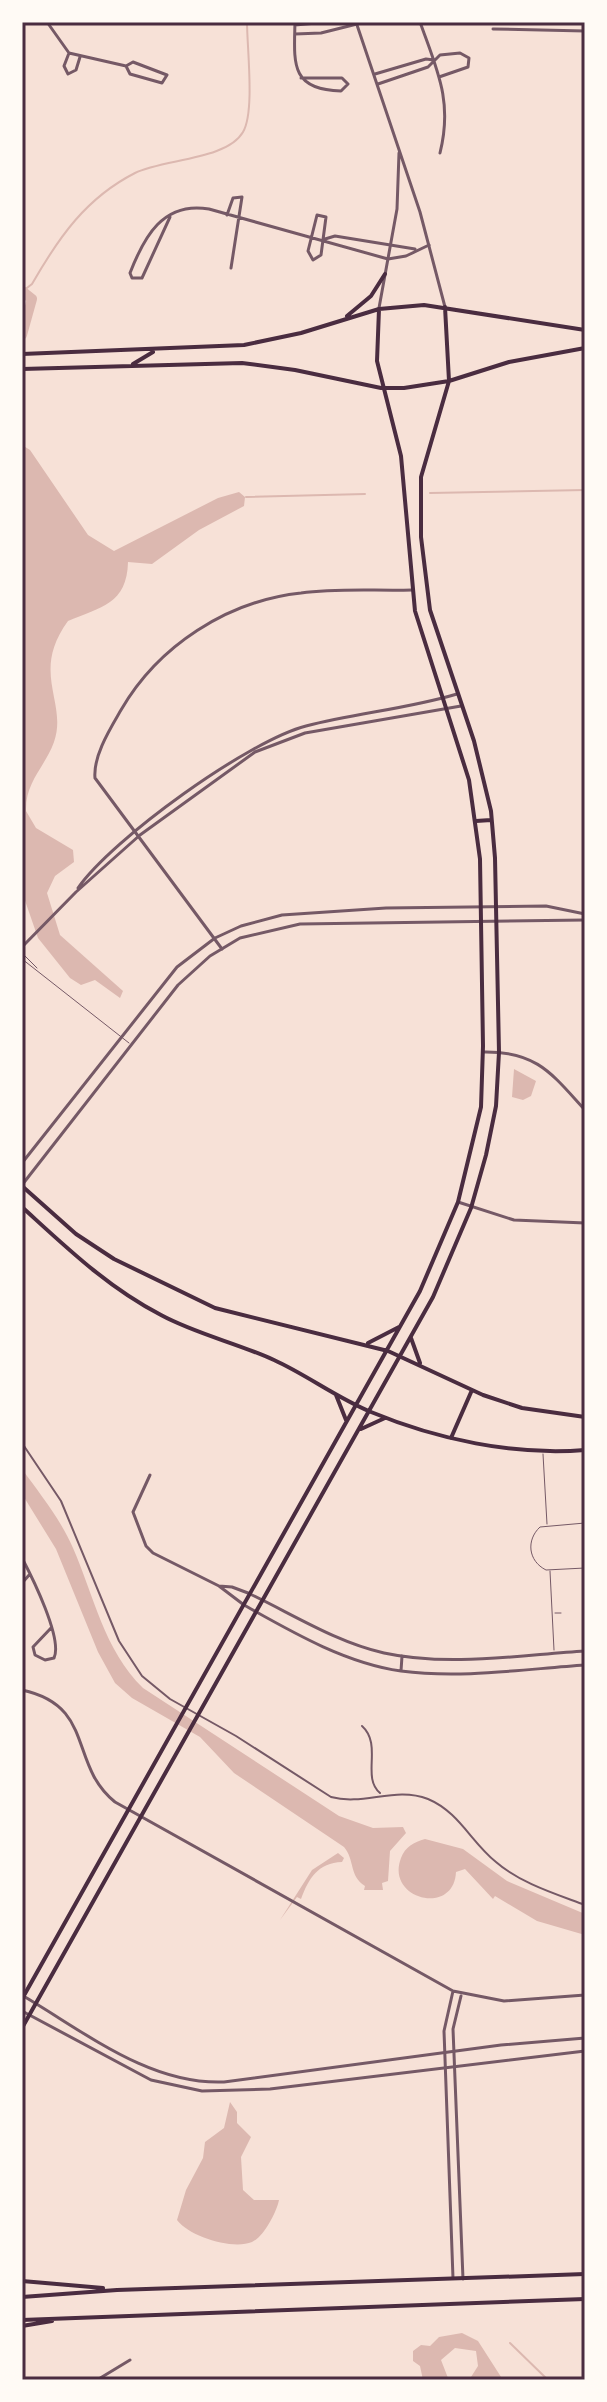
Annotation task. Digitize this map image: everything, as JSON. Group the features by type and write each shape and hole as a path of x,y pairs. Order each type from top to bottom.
{"main road":[{"path":"342,320 371,296 385,274"},
{"path":"22,2028 433,1297 471,1208 492,1131 499,1052 491,820 485,779 430,610 420,525 421,477 449,381 445,307"},
{"path":"22,354 244,345 379,309 445,307 585,330"},
{"path":"22,1997 420,1291 458,1202 477,1132 483,1052 476,821 469,780 422,640 412,590 401,456 381,388 376,347 379,309"},
{"path":"22,369 256,364 381,388 449,381 509,362 585,348"},
{"path":"132,365 159,350"},
{"path":"476,821 491,820"},
{"path":"22,1185 76,1234 161,1284 215,1308 388,1351 472,1390 522,1408 585,1417"},
{"path":"22,1207 103,1280 127,1296 164,1317 275,1360 369,1411 451,1438 542,1451 585,1450"},
{"path":"365,1344 401,1326"},
{"path":"411,1336 413,1350 422,1365"},
{"path":"332,1390 344,1410 346,1422"},
{"path":"451,1438 472,1390"},
{"path":"356,1434 371,1422 387,1417"},
{"path":"457,1425 464,1440"},
{"path":"22,2297 117,2290 585,2274"},
{"path":"22,2281 117,2290"},
{"path":"22,2323 74,2318 585,2299"}],"street":[{"path":"47,22 69,53 126,66 133,62 167,75 162,83 130,74 126,66"},
{"path":"301,78 342,78 348,84 341,91 322,91 301,78 295,65 295,23 327,22"},
{"path":"420,22 434,60 447,112 440,153"},
{"path":"532,22 532,28"},
{"path":"295,34 321,33 356,23 399,149 445,307"},
{"path":"493,29 585,31"},
{"path":"69,53 64,66 68,74 76,70 80,57"},
{"path":"378,84 428,67 440,55 460,53 469,58 468,67 439,77"},
{"path":"375,74 426,59 434,60"},
{"path":"379,309 397,209 399,149"},
{"path":"227,215 237,195 243,202 231,268"},
{"path":"170,217 142,278 132,278 130,273 148,231 170,217 198,207 325,239 346,249 388,259 429,245"},
{"path":"323,215 327,222 325,239 321,255 313,260 308,251 310,236 314,218 323,215"},
{"path":"325,239 335,236 417,250"},
{"path":"222,949 102,789 94,769 128,698 163,657 217,618 272,598 303,592 412,590"},
{"path":"22,947 53,913 138,833 258,744 305,726 457,694"},
{"path":"138,833 270,745 308,733 461,706"},
{"path":"22,1163 177,967 215,938 260,920 292,913 552,907 585,917"},
{"path":"22,1185 129,1043 178,985 222,949 259,932 300,924 585,917"},
{"path":"483,1052 526,1056 541,1064 585,1110"},
{"path":"458,1202 514,1220 585,1223"},
{"path":"22,1443 61,1501 119,1641 148,1681 165,1696 236,1736 325,1795 348,1800 381,1794 412,1795 436,1803 456,1817 482,1850 500,1866 585,1905"},
{"path":"150,1475 133,1512 146,1546 161,1558 219,1586 256,1612 334,1650 401,1671 441,1673 585,1665"},
{"path":"22,1558 51,1628 57,1652 52,1659 45,1660 35,1655 33,1649 51,1628"},
{"path":"22,1583 30,1574"},
{"path":"219,1586 250,1594 340,1638 402,1656 458,1658 585,1651"},
{"path":"334,1650 340,1638"},
{"path":"401,1671 402,1656"},
{"path":"22,1690 51,1699 69,1714 95,1780 108,1796 140,1817 461,1996 504,2001 585,1995"},
{"path":"362,1726 373,1739 374,1785 381,1794"},
{"path":"453,1991 446,2016 445,2054 453,2280"},
{"path":"461,1996 454,2017 463,2279"},
{"path":"22,1997 147,2067 187,2081 214,2083 585,2038"},
{"path":"22,2011 142,2076 167,2086 202,2091 256,2090 585,2051"},
{"path":"142,2076 147,2067"},
{"path":"327,2069 329,2082"},
{"path":"97,2380 130,2360"}],"lane":[{"path":"22,953 39,970"},
{"path":"22,959 129,1043"},
{"path":"542,1451 548,1525"},
{"path":"585,1523 548,1525 535,1531 531,1549 539,1567 550,1570 585,1568"},
{"path":"550,1570 554,1653"},
{"path":"552,1613 561,1613"}],"shaded area":[{"path":"22,445 30,450 88,535 114,551 218,498 239,492 245,497 244,506 199,530 152,564 128,562 123,587 117,595 101,607 68,621 57,639 52,656 57,727 54,742 29,792 26,811 36,828 73,850 74,862 55,876 47,893 60,935 123,991 120,998 95,980 81,985 70,978 38,938 22,892"},
{"path":"514,1069 536,1081 531,1096 523,1100 512,1097"},
{"path":"22,1469 62,1527 109,1640 143,1688 339,1816 373,1828 403,1827 406,1833 390,1851 388,1881 382,1883 383,1890 364,1890 365,1886 354,1873 344,1847 234,1773 200,1737 132,1698 115,1683 98,1652 56,1549 22,1494"},
{"path":"425,1839 463,1849 507,1881 585,1914 585,1935 537,1921 495,1896 493,1899 465,1869 456,1872 452,1886 444,1895 422,1897 411,1892 403,1884 399,1872 401,1858 410,1846"},
{"path":"338,1853 344,1858 342,1862 327,1865 316,1873 301,1899 297,1897 280,1920 312,1870"},
{"path":"230,2102 237,2112 237,2123 251,2137 241,2157 243,2190 254,2200 279,2200 273,2217 261,2235 244,2244 201,2237 177,2220 186,2190 203,2158 205,2142 224,2128"},
{"path":"462,2333 478,2341 503,2380 457,2380 471,2377 478,2366 476,2351 455,2348 441,2360 448,2378 455,2380 423,2380 420,2366 413,2361 413,2351 421,2345 430,2346 439,2337"}],"waterway":[{"path":"23,291 32,284 75,220 102,194 147,168 223,148 243,132 250,95 247,22"},
{"path":"22,291 32,299 22,335"},
{"path":"430,493 585,490"},
{"path":"246,497 365,494"},
{"path":"510,2343 548,2380"}]}
